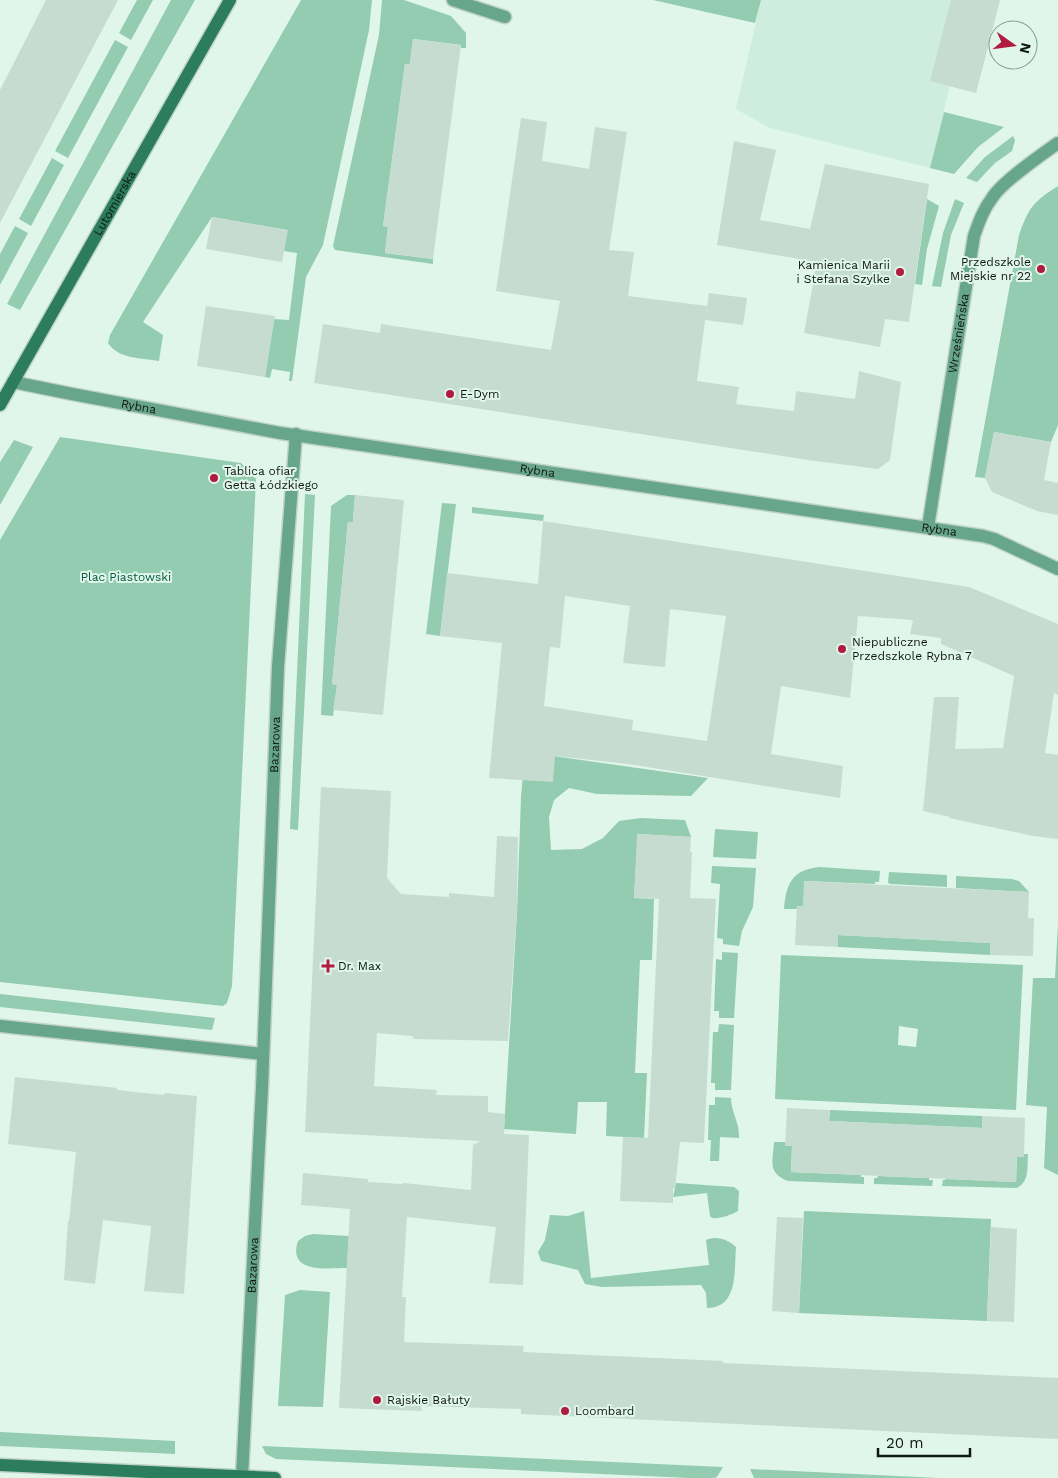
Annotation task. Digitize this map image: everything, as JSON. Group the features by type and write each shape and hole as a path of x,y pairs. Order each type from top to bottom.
{"main road":[{"name":"Lutomierska","path":"0,405 230,0"},
{"path":"0,1465 275,1478"}],"street":[{"path":"453,0 505,17"},
{"name":"Wrześnieńska","path":"928,527 974,236 981,216 993,196 1043,153 1058,143"},
{"name":"Rybna","path":"13,382 172,413 296,434 928,527 994,539 1058,569"},
{"name":"Bazarowa","path":"242,1476 263,1054 278,667 296,434"},
{"path":"0,1026 263,1054"}],"shaded area":[{"path":"761,0 1000,0 995,20 988,20 988,46 976,93 950,86 930,168 770,128 736,109"}],"green space":[{"path":"137,0 153,0 131,40 119,33"},
{"path":"171,0 195,0 20,310 7,304"},
{"path":"301,0 372,0 369,30 323,245 306,277 292,381 289,381 290,372 272,369 270,378 265,377 274,319 289,320 297,253 284,251 287,230 212,217 143,322 163,335 159,361 131,357 118,352 108,343 110,335"},
{"path":"382,0 404,0 451,16 466,33 466,48 461,48 461,45 413,39 410,64 405,64 383,226 388,227 385,253 433,259 433,264 335,250 333,246 379,35"},
{"path":"653,0 761,0 755,23"},
{"path":"115,40 128,47 68,158 55,151"},
{"path":"944,112 1004,127 978,147 954,174 930,168"},
{"path":"1013,136 1015,140 1012,151 995,163 977,182 966,178 985,157"},
{"path":"52,158 64,165 31,226 19,219"},
{"path":"1058,186 1058,425 1051,442 994,432 985,478 975,477 1019,235 1029,211 1037,201"},
{"path":"927,199 939,206 927,249 922,285 915,284"},
{"path":"955,199 964,203 951,235 941,287 932,286 943,233"},
{"path":"15,226 28,233 0,285 0,254"},
{"name":"Plac Piastowski","path":"60,437 241,463 256,479 232,986 227,1003 223,1006 0,982 0,540"},
{"path":"14,440 33,447 0,505 0,462"},
{"path":"305,494 315,495 298,830 290,829"},
{"path":"347,495 355,495 353,522 348,522 332,684 337,685 333,716 321,715 331,506"},
{"path":"442,503 456,504 440,636 426,634"},
{"path":"472,507 544,515 543,521 472,513"},
{"path":"525,752 708,778 691,796 597,794 569,788 554,800 549,817 551,850 582,849 603,838 619,821 641,818 685,820 691,837 638,834 634,898 654,899 652,960 640,960 635,1073 647,1073 644,1138 606,1136 607,1102 578,1102 576,1134 504,1129"},
{"path":"715,829 758,832 756,859 713,857"},
{"path":"712,866 756,868 753,907 742,931 739,946 723,944 723,939 717,938 720,884 711,883"},
{"path":"819,867 880,871 879,882 875,882 875,884 805,881 803,906 797,906 797,909 784,909 787,892 792,880 802,871"},
{"path":"889,872 947,875 947,887 891,884 888,883"},
{"path":"956,876 1012,879 1019,881 1029,892 956,888"},
{"path":"1058,924 1058,1175 1044,1168 1047,1107 1026,1105 1033,978 1055,978"},
{"path":"838,935 990,943 990,955 838,947"},
{"path":"722,952 738,953 734,1018 719,1018 719,1011 714,1011 716,959 722,960"},
{"path":"781,955 1023,965 1016,1110 775,1099","holes":["899,1026 918,1029 916,1047 898,1045"]},
{"path":"0,994 215,1018 212,1030 0,1007"},
{"path":"719,1024 734,1025 731,1090 715,1090 715,1083 711,1083 713,1032 718,1032"},
{"path":"715,1097 731,1098 739,1138 720,1137 719,1161 710,1161 711,1140 708,1140 709,1105 715,1105"},
{"path":"830,1110 982,1116 982,1128 829,1121"},
{"path":"774,1142 786,1142 786,1146 792,1146 791,1172 861,1175 861,1177 864,1177 864,1184 788,1181 781,1178 774,1170 772,1161"},
{"path":"1028,1154 1027,1174 1024,1182 1016,1188 942,1186 943,1180 946,1179 1016,1182 1017,1157"},
{"path":"878,1176 929,1178 929,1180 933,1180 932,1186 874,1184 874,1178"},
{"path":"676,1183 734,1187 739,1191 738,1211 718,1218 712,1218 710,1216 707,1193 673,1197"},
{"path":"584,1211 591,1278 709,1265 706,1240 718,1238 730,1242 736,1247 733,1286 730,1295 725,1302 707,1308 706,1293 701,1285 602,1287 585,1284 578,1270 541,1261 538,1252 545,1240 550,1215 568,1216"},
{"path":"804,1211 991,1219 987,1321 799,1313"},
{"path":"313,1234 349,1236 347,1268 311,1267 298,1259 296,1252 298,1241 305,1236"},
{"path":"300,1290 330,1292 323,1407 278,1406 285,1295"},
{"path":"0,1432 175,1441 175,1454 0,1446"},
{"path":"262,1446 723,1467 717,1477 714,1478 689,1478 276,1459 266,1454"},
{"path":"750,1469 939,1478 754,1478"}],"building":[{"path":"46,0 118,0 0,223 0,90"},
{"path":"951,0 1000,0 995,20 988,20 988,46 976,93 930,81"},
{"path":"413,39 461,45 433,259 385,253 388,227 383,226 405,64 410,64"},
{"path":"521,118 547,122 542,161 589,169 595,127 627,132 609,250 634,252 628,296 707,306 697,381 739,387 736,404 794,411 796,391 855,399 859,371 901,382 890,460 878,469 808,460 314,383 323,324 380,333 381,324 551,350 560,301 496,291"},
{"path":"734,141 776,150 760,220 810,229 825,164 929,184 909,322 885,319 880,347 804,333 817,262 717,245"},
{"path":"212,217 288,230 282,262 206,249"},
{"path":"709,293 747,298 743,325 705,320"},
{"path":"206,306 275,316 265,377 197,366"},
{"path":"994,432 1051,442 1044,480 1058,483 1058,515 1037,511 992,492 985,478"},
{"path":"355,495 404,500 383,715 333,710 337,685 332,684 348,522 353,522"},
{"path":"543,521 969,587 1058,624 1058,695 1054,693 1045,753 1058,755 1058,839 1033,836 923,811 934,697 959,697 955,749 1003,748 1014,676 941,644 941,638 910,634 913,620 858,616 850,698 781,686 771,754 843,766 840,798 628,764 555,756 553,782 489,778 502,643 440,636 447,573 538,584","holes":["565,596 630,606 623,663 665,667 670,609 726,616 707,741 632,730 633,720 544,706 550,647 560,648"]},
{"path":"321,787 391,791 387,878 401,894 449,897 449,893 494,897 497,836 518,837 517,910 508,1041 414,1039 412,1036 377,1033 374,1086 437,1090 436,1095 488,1096 488,1112 505,1114 504,1134 529,1135 523,1285 489,1283 496,1227 407,1217 402,1297 406,1297 404,1342 524,1346 523,1352 1058,1378 1058,1439 521,1414 521,1409 421,1406 422,1411 339,1408 350,1209 301,1205 303,1173 368,1179 368,1182 404,1183 471,1190 473,1145 480,1141 305,1132"},
{"path":"637,834 691,837 690,898 716,899 704,1143 680,1142 675,1188 673,1188 673,1203 620,1201 623,1137 648,1138 659,899 634,898"},
{"path":"804,881 1029,892 1028,918 1034,918 1033,956 990,955 990,943 838,935 838,947 795,945 797,906 803,906"},
{"path":"15,1077 164,1095 165,1093 197,1096 184,1294 144,1291 151,1226 103,1220 95,1284 64,1280 68,1221 76,1152 8,1144"},
{"path":"787,1108 830,1110 829,1121 982,1128 982,1116 1025,1118 1024,1157 1017,1157 1016,1182 791,1172 792,1146 785,1146"},
{"path":"777,1217 803,1218 799,1313 772,1311"},
{"path":"991,1227 1017,1229 1014,1322 987,1321"}],"place":[{"name":"Przedszkole Miejskie nr 22","path":"1041,269"},
{"name":"Kamienica Marii i Stefana Szylke","path":"900,272"},
{"name":"E-Dym","path":"450,394"},
{"name":"Tablica ofiar Getta Łódzkiego","path":"214,478"},
{"name":"Niepubliczne Przedszkole Rybna 7","path":"842,649"},
{"name":"Dr. Max","path":"328,966"},
{"name":"Rajskie Bałuty","path":"377,1400"},
{"name":"Loombard","path":"565,1411"}]}
